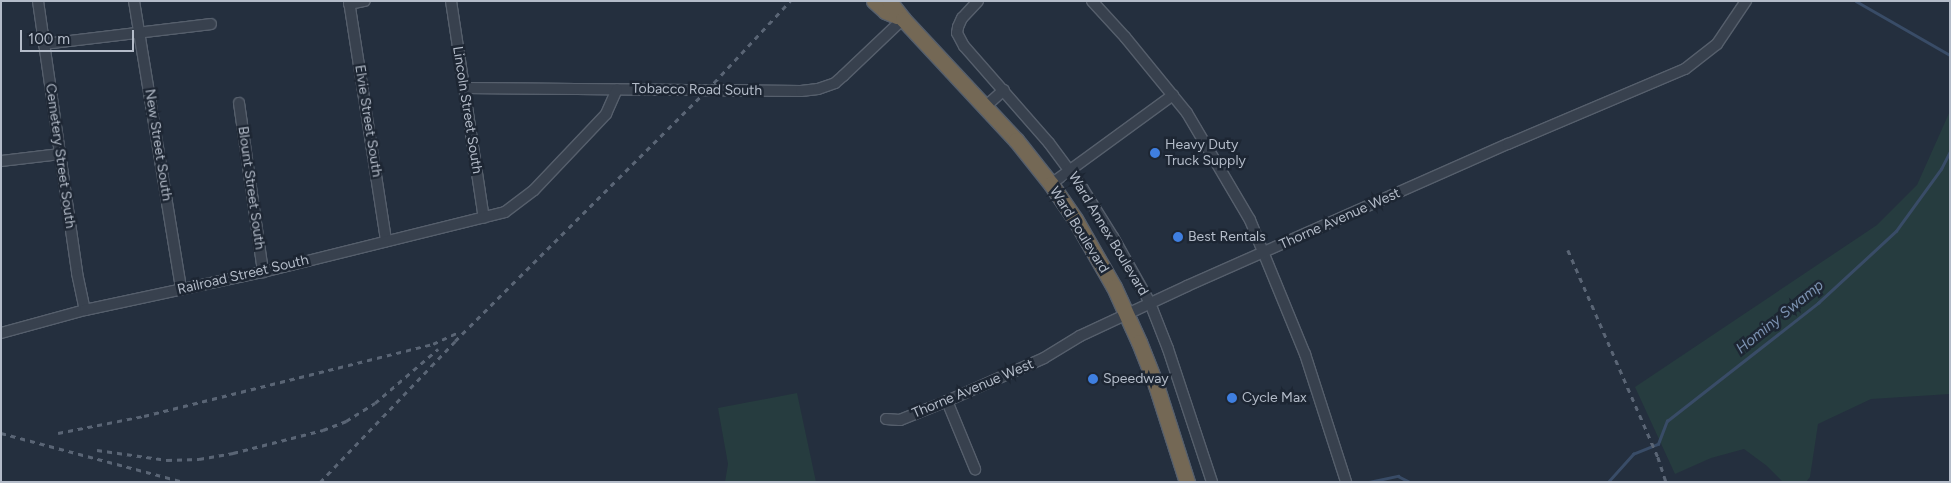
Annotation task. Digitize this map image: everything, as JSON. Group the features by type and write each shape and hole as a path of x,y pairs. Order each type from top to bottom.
{"highway":[{"name":"Ward Boulevard","path":"874,1 886,11 903,19"},
{"name":"Ward Boulevard","path":"889,1 903,19 986,106 1051,184 1090,245 1127,314 1156,385 1187,482"}],"street":[{"name":"Cemetery Street South","path":"38,1 85,310"},
{"name":"New Street South","path":"134,1 181,289"},
{"path":"349,2 365,1"},
{"name":"Lincoln Street South","path":"451,1 484,218"},
{"name":"Ward Annex Boulevard","path":"978,1 962,18 958,33 964,46 1004,90 1070,170 1113,237 1150,303 1182,389 1212,482"},
{"path":"1092,1 1173,95 1224,174 1250,220 1305,354 1345,479"},
{"name":"Thorne Avenue West","path":"886,419 900,420 947,401 1044,358 1080,336 1150,303 1499,148 1685,69 1717,44 1746,1"},
{"name":"Elvie Street South","path":"349,2 386,242"},
{"name":"Tobacco Road South","path":"464,88 801,91 818,89 834,83 843,76 903,19"},
{"path":"44,44 211,24"},
{"name":"Railroad Street South","path":"1,333 85,310 263,272 505,212 534,190 606,114 617,89"},
{"path":"986,106 1004,90"},
{"path":"1051,184 1173,95"},
{"name":"Blount Street South","path":"240,103 263,272"},
{"path":"1,161 60,154"},
{"path":"947,401 975,469"}],"green space":[{"path":"1950,111 1950,394 1871,399 1818,424 1810,477 1806,482 1783,482 1767,466 1744,449 1711,458 1675,474 1635,387 1877,225 1917,185"},
{"path":"797,393 816,482 725,482 728,464 718,408"}],"waterway":[{"path":"1856,1 1950,55"},
{"name":"Hominy Swamp","path":"1608,482 1633,454 1658,444 1667,421 1818,303 1896,231 1941,169 1950,151"},
{"name":"Hominy Swamp","path":"1369,482 1398,476 1410,482"}],"railway":[{"path":"320,482 455,341 707,90 790,1"},
{"path":"1568,250 1658,457 1666,482"},
{"path":"58,433 144,416 433,344 457,333"},
{"path":"97,450 167,460 199,459 233,453 323,430 346,421 375,403 438,349"},
{"path":"1,433 184,482"}],"place":[{"name":"Heavy Duty Truck Supply","path":"1155,153"},
{"name":"Best Rentals","path":"1178,237"},
{"name":"Speedway","path":"1093,379"},
{"name":"Cycle Max","path":"1232,398"}]}
